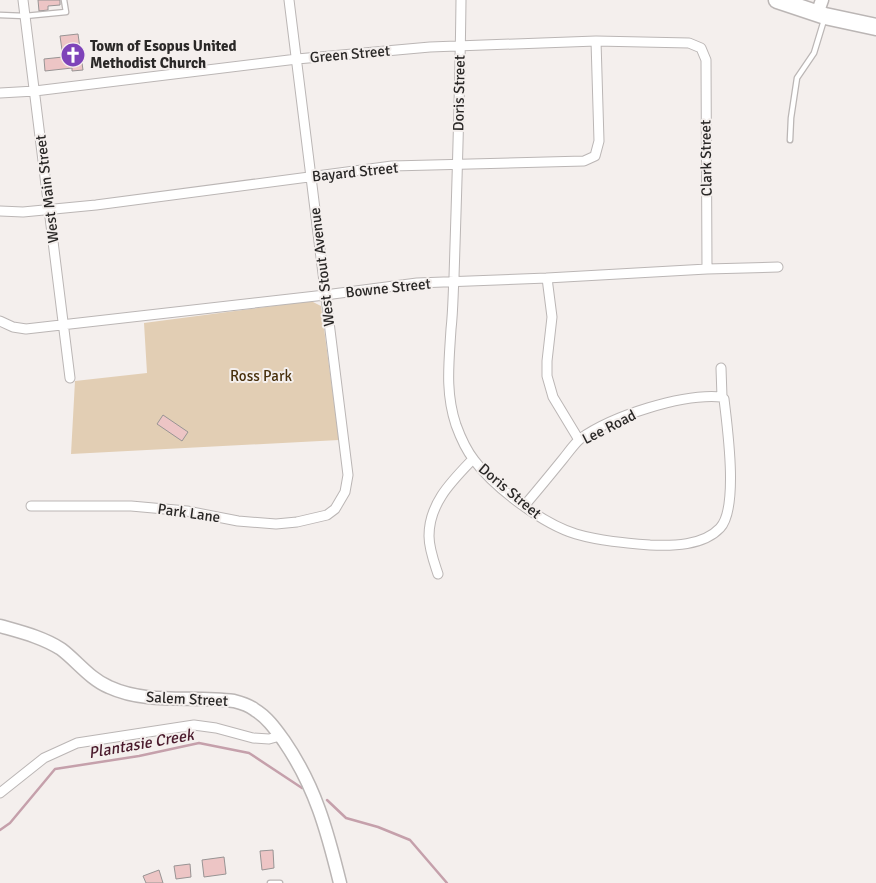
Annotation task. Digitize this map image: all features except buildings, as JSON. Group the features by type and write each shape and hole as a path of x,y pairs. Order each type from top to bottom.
{"highway":[{"path":"777,0 821,10 876,27"}],"street":[{"name":"West Main Street","path":"24,0 70,378"},
{"name":"West Stout Avenue","path":"289,0 348,475 348,485 340,502"},
{"name":"Doris Street","path":"460,0 458,164 448,380 449,397 457,427 473,459 495,482 524,506 554,526 575,534 627,544 661,546 698,541 721,528 727,517 730,501 727,423 724,398 722,397 721,368"},
{"name":"Green Street","path":"0,93 35,92 297,59 460,45 679,41 696,44 701,48"},
{"name":"Bayard Street","path":"0,212 23,212 96,205 392,166 584,161 595,156 599,141 596,42"},
{"name":"Clark Street","path":"701,48 706,60 708,269"},
{"name":"Bowne Street","path":"0,321 13,327 26,329 417,283 708,269 778,268"},
{"path":"547,278 552,317 547,376 553,397 579,440"},
{"name":"Lee Road","path":"524,506 579,440 602,426 645,409 689,399 710,396 722,397"},
{"path":"438,574 429,536 434,512 446,487 473,459"},
{"name":"Park Lane","path":"31,506 131,506 187,511 238,521 276,524 296,522 327,515 340,502"},
{"name":"Salem Street","path":"0,626 33,635 46,641 60,649 90,675 108,687 148,697 234,701 248,705 257,711 280,736 299,764 316,798 340,883"},
{"path":"0,793 44,758 77,743 194,725 216,728 253,738 269,740 280,736"}],"lane":[{"path":"0,15 26,16 66,12 64,0"},
{"path":"790,140 797,78 814,53 821,10"},
{"path":"270,883 280,883"}],"green space":[{"name":"Ross Park","path":"311,301 321,306 339,440 71,454 75,381 147,373 144,323"}],"waterway":[{"name":"Plantasie Creek","path":"0,830 10,823 55,769 139,756 199,743 249,753 302,788"},
{"name":"Plantasie Creek","path":"327,800 346,818 378,827 410,840 447,883"}],"place":[{"name":"Town of Esopus United Methodist Church","path":"73,55"}]}
